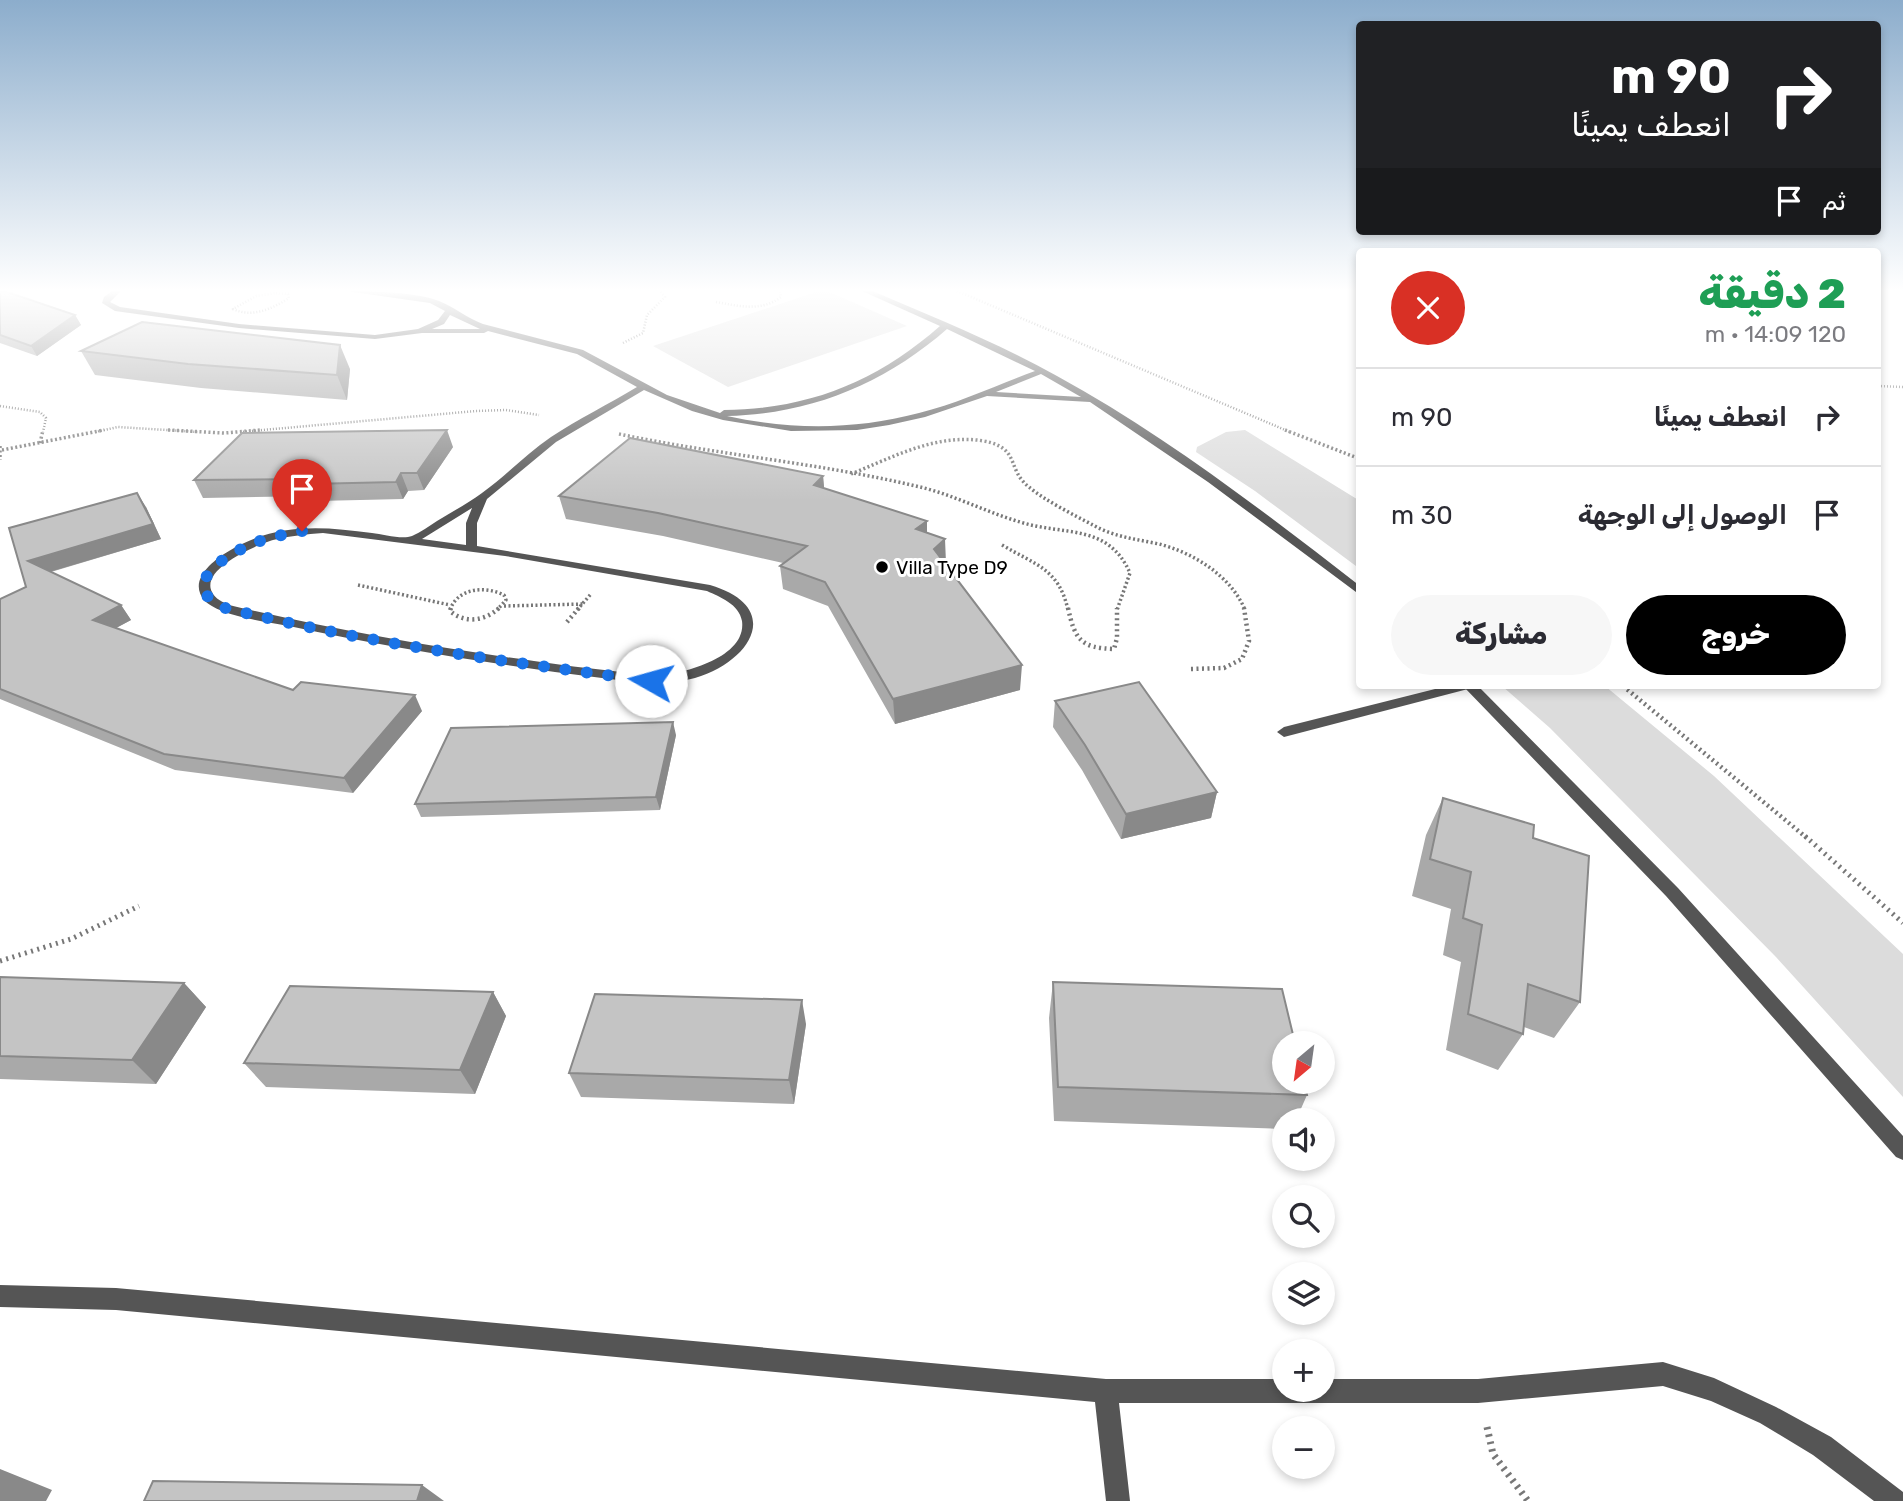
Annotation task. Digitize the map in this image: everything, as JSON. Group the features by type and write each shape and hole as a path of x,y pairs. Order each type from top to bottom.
{"street":[{"path":"596,361 643,387 695,409 743,424 803,430 887,423 924,414 1042,371"},
{"path":"695,409 743,414 794,408 830,395 900,361"},
{"path":"1021,361 1091,400 1173,453 1356,589"},
{"path":"413,540 485,496 529,457 577,424 643,387"},
{"path":"982,393 1091,400"},
{"path":"794,408 803,430"},
{"path":"472,548 470,531 474,513 485,496"},
{"path":"323,530 413,540 719,591 740,603 748,614 745,640 734,652 698,673 651,681 477,659 357,639 225,608 211,602 204,594 203,583 222,560 239,550 280,535 323,530"},
{"path":"1284,732 1451,689"},
{"path":"1473,689 1672,892 1903,1150"},
{"path":"0,1296 116,1299 1107,1391 1478,1391 1663,1374 1714,1390 1768,1415 1822,1446 1894,1501"},
{"path":"1107,1391 1118,1501"}],"path":[{"path":"1129,361 1252,417 1356,457"},
{"path":"1881,386 1903,387"},
{"path":"0,406 40,412 46,418 40,443"},
{"path":"0,460 1,448 134,426 223,433 476,411 531,413 674,444 941,492 1024,523 1081,532 1108,543 1119,552 1130,573 1117,607 1117,638 1114,649 1090,647 1080,640 1070,624 1065,589 1061,583 1055,576 1002,545"},
{"path":"849,474 941,441 976,440 1006,449 1015,460 1019,476 1031,489 1115,536 1153,543 1185,554 1232,587 1246,608 1249,619 1248,648 1242,658 1230,666 1212,670 1191,669"},
{"path":"358,585 450,605"},
{"path":"483,589 492,589 504,595 506,600 503,606 486,617 462,619 450,611 450,605 464,594 483,589"},
{"path":"503,606 583,604"},
{"path":"1627,689 1773,808 1903,923"},
{"path":"0,961 56,946 88,933 139,906"},
{"path":"1478,1391 1493,1454 1528,1501"}],"shaded area":[{"path":"681,361 804,361 728,387"},
{"path":"1245,430 1356,499 1356,566 1255,491 1196,452 1197,447 1226,432"},
{"path":"1505,689 1609,689 1714,776 1903,954 1903,1097 1776,957 1550,728"}],"building":[{"path":"164,361 338,361 337,375"},
{"path":"447,430 417,473 401,473 396,482 309,484 313,479 194,480 242,433"},
{"path":"630,438 823,476 814,485 927,521 916,529 945,539 934,549 1022,665 893,699 825,582 780,566 807,546 658,513 559,496"},
{"path":"137,493 153,524 28,561 121,605 93,620 293,690 301,682 415,695 344,778 164,754 0,689 0,599 26,587 9,528"},
{"path":"1139,682 1217,792 1126,814 1055,701"},
{"path":"673,722 656,797 415,804 451,728"},
{"path":"1443,798 1534,825 1533,838 1589,856 1580,1002 1528,984 1523,1034 1468,1014 1482,925 1463,918 1471,872 1430,859"},
{"path":"0,977 184,983 132,1060 0,1056"},
{"path":"1053,982 1282,989 1292,1031 1272,1031 1272,1094 1058,1087"},
{"path":"290,986 493,992 460,1070 244,1063"},
{"path":"595,994 802,1000 789,1080 569,1073"},
{"path":"153,1481 422,1485 417,1501 144,1501"}],"place":[{"name":"Villa Type D9","path":"882,567"}],"route":[{"path":"302,531 259,541 222,560 203,583 204,594 211,602 225,608 357,639 477,659 651,681"}]}
